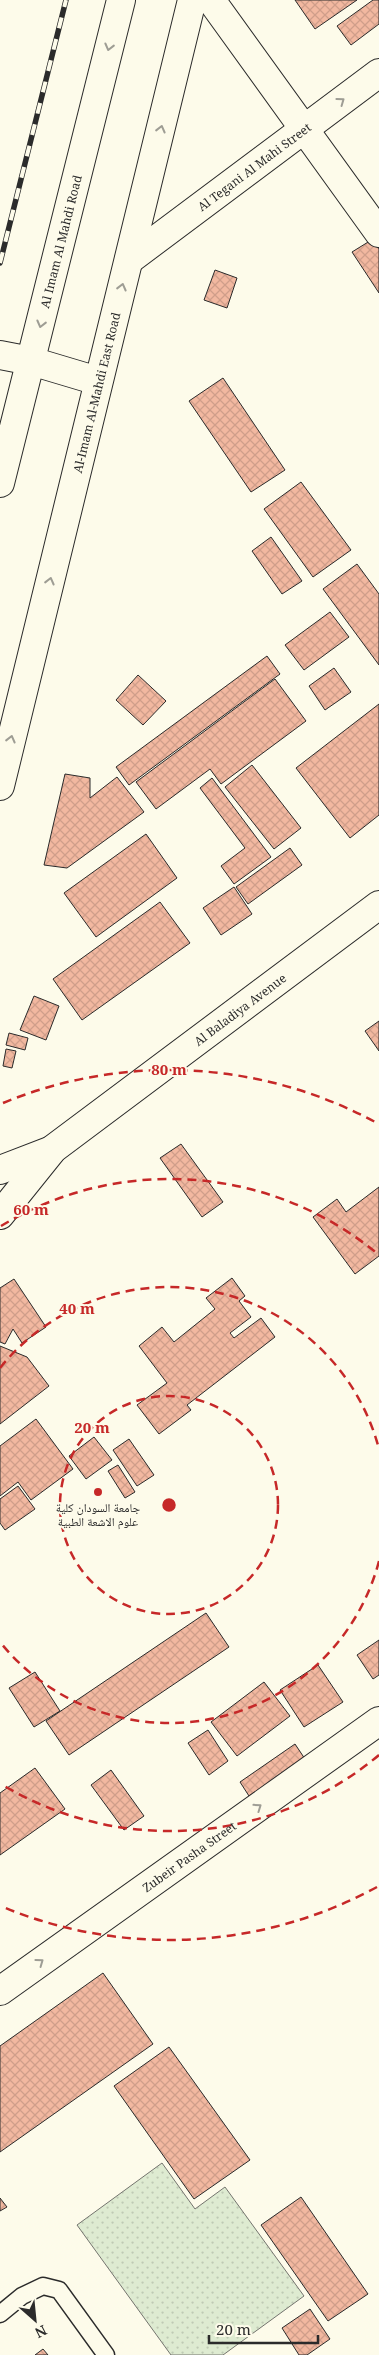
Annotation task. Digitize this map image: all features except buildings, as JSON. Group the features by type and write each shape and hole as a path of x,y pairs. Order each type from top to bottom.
{"street":[{"name":"Al Imam Al Mahdi Road","path":"0,483 32,362 121,0"},
{"name":"Al-Imam Al-Mahdi East Road","path":"0,786 192,0"},
{"path":"211,0 379,233"},
{"name":"Al Tegani Al Mahi Street","path":"129,260 379,73"},
{"path":"0,355 98,381"},
{"name":"Al Baladiya Avenue","path":"53,1149 379,905"},
{"path":"0,1170 53,1149"},
{"path":"0,1215 53,1149"},
{"name":"Zubeir Pasha Street","path":"0,1991 379,1721"}],"lane":[{"path":"0,2314 22,2296 43,2286 58,2290 106,2355"}],"green space":[{"path":"162,2163 195,2209 225,2187 304,2296 223,2355 171,2355 77,2225"}],"railway":[{"path":"0,263 66,0"}],"place":[{"name":"جامعة السودان كلية علوم الاشعة الطبية","path":"98,1492"}]}
